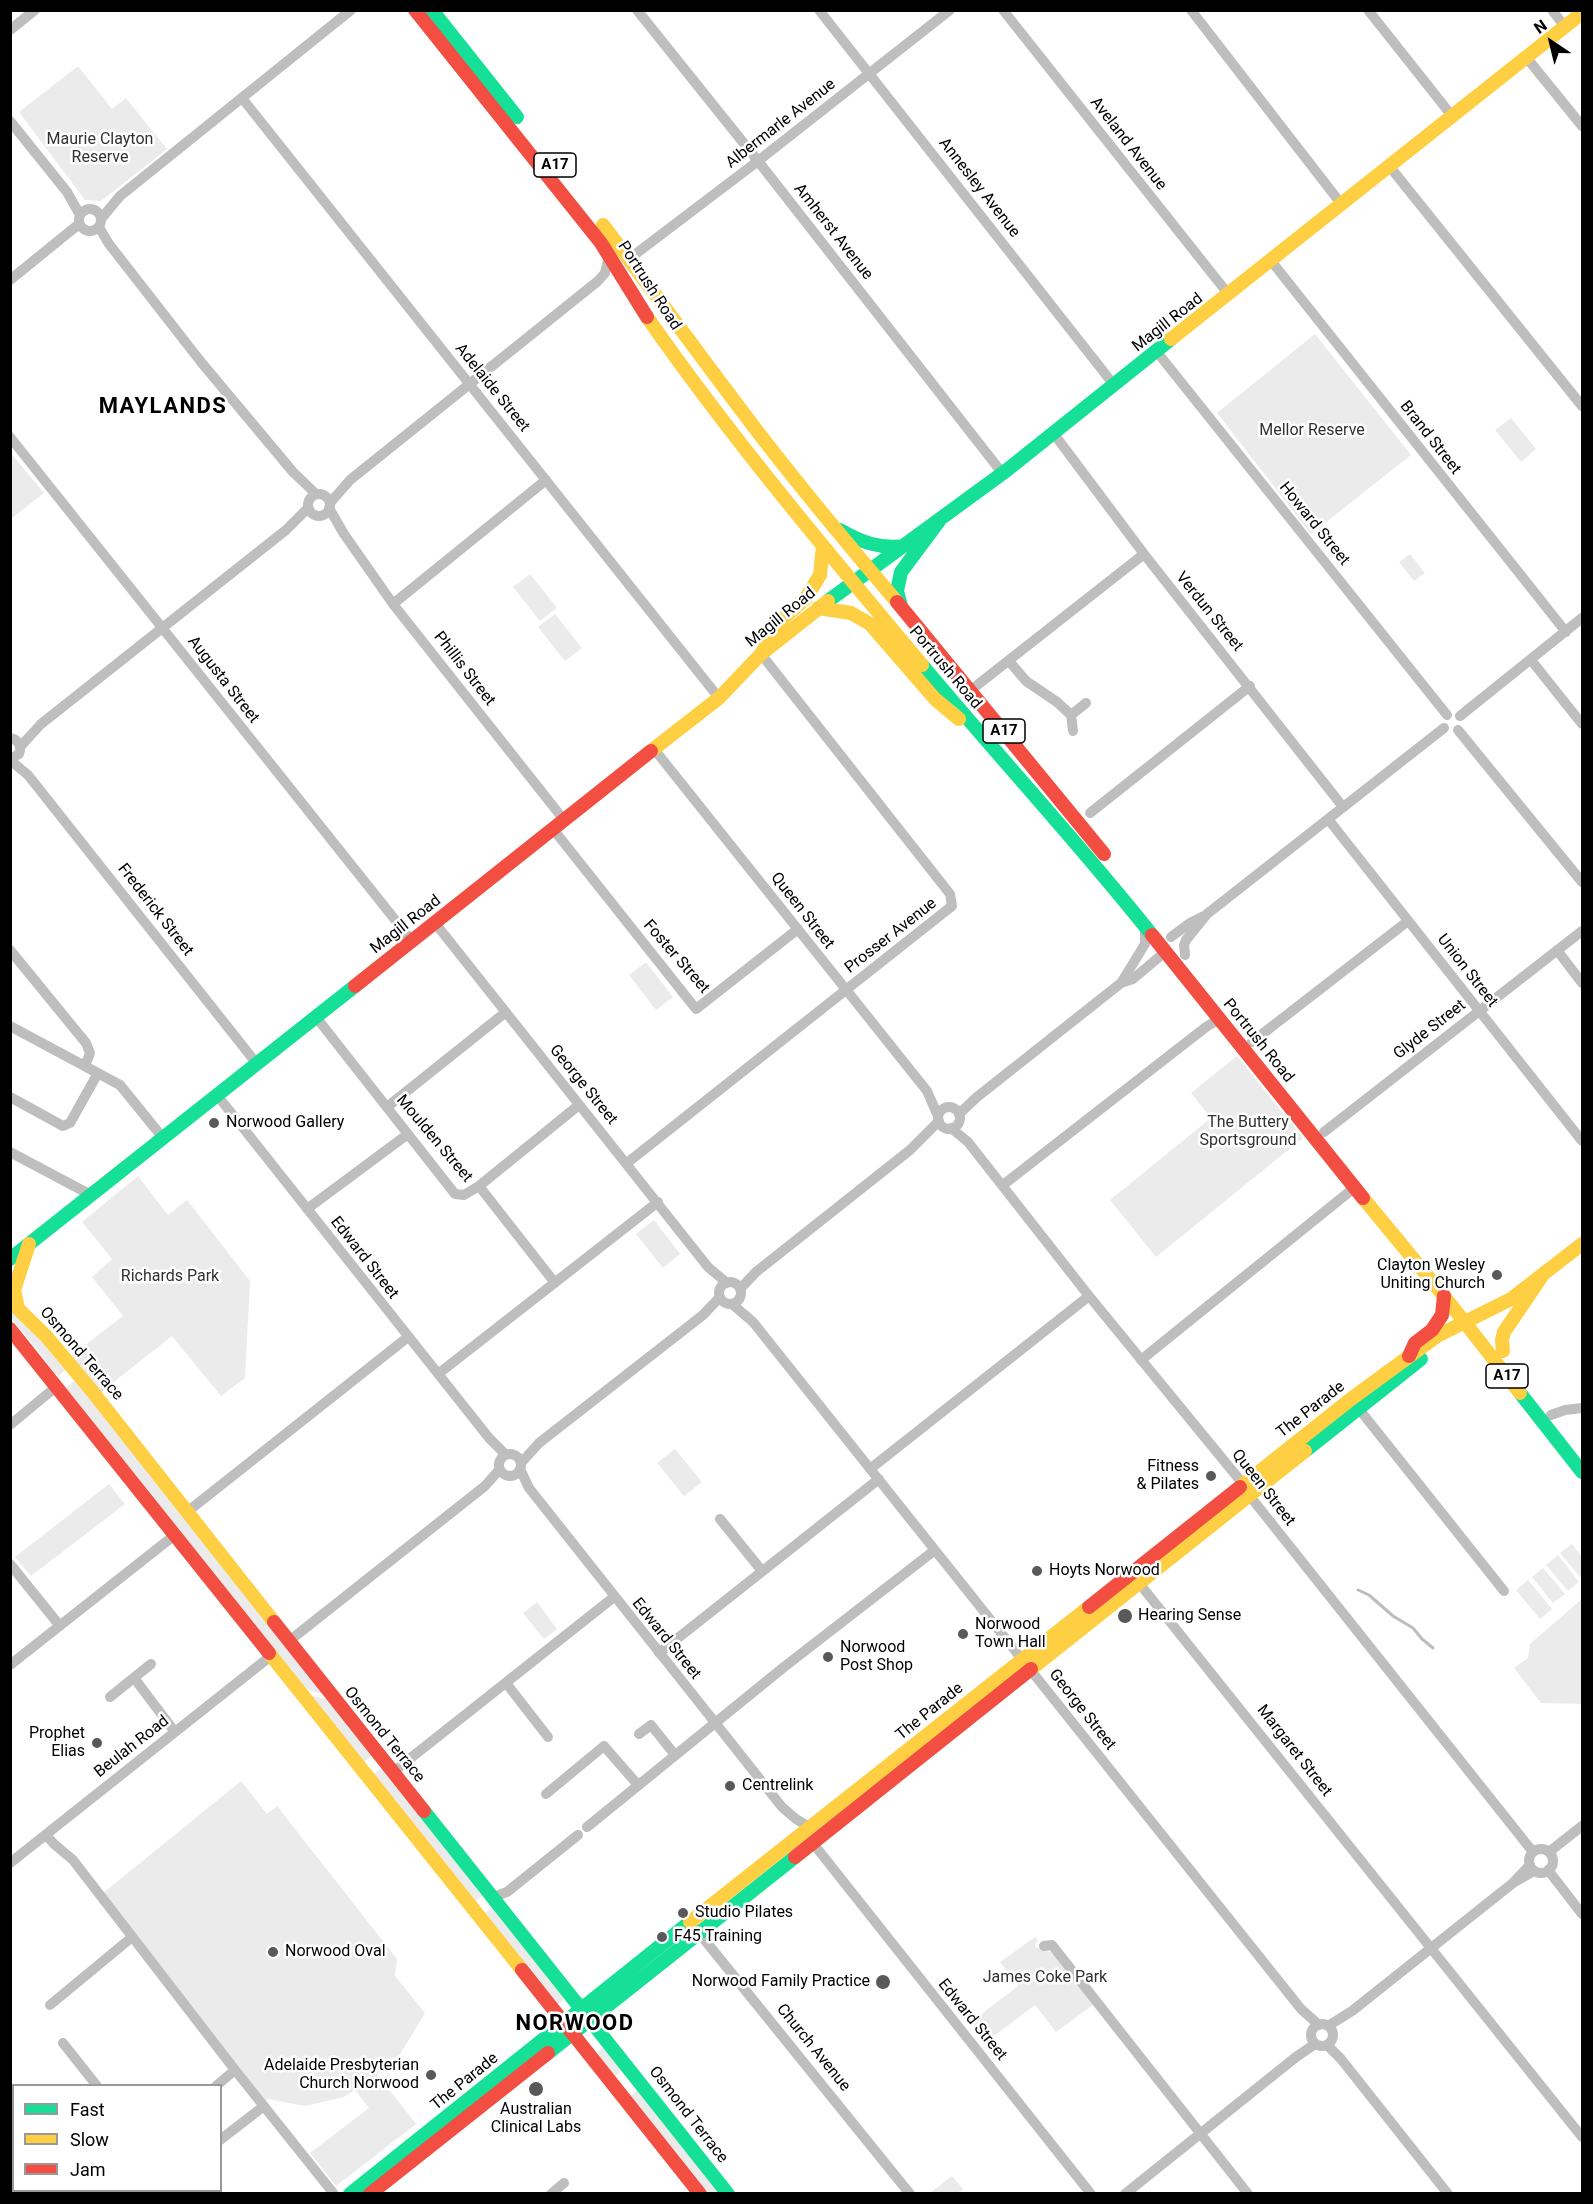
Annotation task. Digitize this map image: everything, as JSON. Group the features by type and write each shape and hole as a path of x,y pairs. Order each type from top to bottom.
{"main road":[{"name":"Portrush Road","path":"415,10 601,243 637,302 722,422 852,583 981,736 1098,867 1354,1188 1444,1296 1503,1351 1582,1472"},
{"name":"Portrush Road","path":"432,10 629,259 745,415 833,526 972,690 1171,937 1547,1418 1582,1454"},
{"name":"Magill Road","path":"10,1259 719,698 761,654 818,608 1003,474 1582,13"},
{"path":"601,243 623,258 629,259 630,273 658,332"},
{"path":"901,606 897,591 902,572 939,521"},
{"path":"833,526 864,544 880,549 907,545"},
{"path":"761,654 778,623 806,598 820,575 822,546"},
{"path":"818,608 851,613 870,624 935,699 981,736"},
{"path":"1106,857 1116,880 1160,935 1165,952"},
{"path":"1171,937 1176,955 1213,1003 1217,1017"},
{"path":"14,1304 14,1290 30,1244"},
{"name":"The Parade","path":"350,2193 591,2019 695,1928 1355,1404 1384,1382 1519,1294 1582,1244"},
{"path":"1503,1351 1504,1332 1542,1276"},
{"path":"1409,1356 1415,1343 1432,1330 1442,1315 1444,1296"},
{"name":"Osmond Terrace","path":"14,1304 76,1371 728,2193"},
{"name":"The Parade","path":"1384,1382 1409,1356 1437,1336 1474,1325"},
{"path":"10,1329 700,2193"},
{"path":"57,1386 76,1371"},
{"name":"The Parade","path":"370,2193 581,2007 695,1928"}],"street":[{"path":"10,30 35,10"},
{"path":"10,280 89,221 351,10"},
{"name":"Amherst Avenue","path":"637,10 1003,474"},
{"name":"Annesley Avenue","path":"819,10 1114,385"},
{"name":"Albermarle Avenue","path":"629,259 950,10"},
{"name":"Aveland Avenue","path":"1003,10 1229,295"},
{"path":"1191,10 1342,206"},
{"path":"1368,10 1452,116"},
{"path":"1552,10 1565,27"},
{"path":"1526,57 1582,126"},
{"name":"Adelaide Street","path":"242,98 719,698"},
{"name":"Phillis Street","path":"10,121 201,362 344,534 393,604 564,820"},
{"path":"1390,167 1582,406"},
{"path":"14,749 41,724 598,281 605,273 609,256"},
{"name":"Brand Street","path":"1272,262 1566,632"},
{"path":"598,281 607,280 615,283 637,302"},
{"name":"Howard Street","path":"1157,352 1447,715"},
{"name":"Verdun Street","path":"1054,434 1144,554 1343,807"},
{"name":"Augusta Street","path":"10,436 412,941"},
{"path":"393,604 546,480"},
{"path":"972,690 1144,554"},
{"path":"1460,716 1582,618"},
{"name":"Prosser Avenue","path":"627,1164 952,906 951,897 761,654"},
{"path":"1531,660 1582,724"},
{"path":"1009,661 1026,681 1057,702 1071,715 1073,731"},
{"path":"1090,813 1250,686"},
{"path":"1071,715 1086,703"},
{"path":"1458,730 1449,732 1444,728 1443,723 1447,715 1452,713 1460,716"},
{"path":"1458,730 1462,722 1460,716"},
{"path":"1171,937 1207,914 1444,728"},
{"path":"1458,730 1582,882"},
{"name":"Queen Street","path":"654,748 1533,1852"},
{"name":"Frederick Street","path":"14,749 28,775 257,1064"},
{"name":"Union Street","path":"1328,819 1582,1141"},
{"name":"Foster Street","path":"553,829 696,1009 798,929"},
{"path":"1185,955 1186,940 1207,914"},
{"path":"1252,1042 1408,921"},
{"name":"George Street","path":"435,922 658,1202 708,1267 714,1281 730,1293 1448,2193"},
{"path":"290,1641 485,1486 498,1482 510,1465 703,1315 730,1293 741,1277 756,1272 1120,983 1144,944 1144,926"},
{"name":"Glyde Street","path":"1324,1132 1582,931"},
{"path":"10,950 87,1043 90,1053 85,1066"},
{"path":"1557,950 1582,983"},
{"path":"1120,983 1133,979 1165,952"},
{"path":"387,1107 506,1012"},
{"name":"Moulden Street","path":"315,1017 455,1194 464,1195 479,1186 555,1283"},
{"path":"1003,1185 1217,1017"},
{"path":"10,1026 122,1087 163,1138"},
{"path":"10,1097 63,1126 70,1123 98,1073"},
{"name":"Edward Street","path":"217,1095 782,1807 786,1816 829,1865 1091,2193"},
{"path":"479,1186 579,1105"},
{"path":"307,1209 408,1134"},
{"path":"10,1152 91,1196"},
{"path":"1141,1360 1354,1188"},
{"path":"438,1374 658,1202"},
{"path":"870,1469 1089,1296"},
{"path":"187,1512 408,1337"},
{"path":"10,1425 57,1386"},
{"path":"1355,1404 1504,1591"},
{"path":"1547,1418 1565,1410 1582,1408"},
{"path":"659,1653 879,1479"},
{"path":"720,1519 762,1571"},
{"path":"10,1665 176,1534"},
{"path":"493,1897 507,1892 675,1755 935,1550"},
{"path":"10,1564 60,1626"},
{"name":"Margaret Street","path":"1135,1578 1582,2137"},
{"path":"393,1772 614,1597"},
{"name":"Beulah Road","path":"10,1863 272,1655"},
{"path":"110,1697 151,1664"},
{"path":"134,1678 175,1732"},
{"path":"506,1683 548,1737"},
{"path":"639,1734 651,1725 675,1755"},
{"path":"546,1794 604,1746 638,1785"},
{"path":"1549,1852 1553,1862 1548,1870 1541,1873 1532,1868 1530,1858 1533,1852 1539,1850 1549,1852 1582,1826"},
{"path":"46,1835 73,1860 210,2040 334,2193"},
{"path":"1125,2193 1532,1868"},
{"path":"1548,1870 1582,1914"},
{"name":"Church Avenue","path":"695,1928 910,2193"},
{"path":"50,2005 131,1938"},
{"path":"1044,1946 1052,1945 1248,2193"},
{"path":"63,2043 96,2084"},
{"path":"217,2084 235,2070"},
{"path":"222,2138 264,2106"},
{"path":"551,2193 564,2183"}],"green space":[{"name":"Maurie Clayton Reserve","path":"78,66 112,109 126,98 167,149 101,201 85,200 19,112"},
{"name":"Mellor Reserve","path":"1315,334 1411,455 1311,534 1217,413"},
{"path":"1511,418 1536,449 1521,462 1495,430"},
{"path":"10,452 44,493 11,519 10,519"},
{"path":"1410,554 1425,573 1414,581 1399,562"},
{"path":"530,574 557,608 540,621 513,587"},
{"path":"555,614 582,648 565,661 538,627"},
{"path":"646,962 673,997 656,1010 629,975"},
{"name":"The Buttery Sportsground","path":"1237,1056 1303,1138 1156,1257 1110,1200 1211,1118 1191,1093"},
{"name":"Richards Park","path":"138,1176 168,1215 187,1200 250,1281 245,1378 221,1396 172,1336 96,1396 67,1359 123,1316 92,1277 112,1259 82,1222"},
{"path":"654,1220 680,1254 663,1268 636,1234"},
{"path":"10,1308 24,1320 65,1370 59,1376 53,1373 46,1360 11,1318"},
{"path":"74,1381 325,1695 303,1688 66,1388"},
{"path":"675,1449 702,1482 684,1496 657,1463"},
{"path":"109,1484 125,1504 31,1576 15,1557"},
{"path":"1572,1544 1582,1557 1582,1579 1560,1553"},
{"path":"1558,1555 1579,1582 1568,1591 1546,1565"},
{"path":"1543,1568 1565,1594 1553,1603 1532,1577"},
{"path":"1528,1580 1552,1609 1540,1619 1516,1590"},
{"path":"1582,1599 1582,1704 1541,1703 1514,1668 1528,1658 1530,1644"},
{"path":"537,1602 557,1629 544,1639 523,1613"},
{"path":"310,1695 332,1701 374,1754 363,1763"},
{"path":"384,1766 482,1896 476,1901 372,1775"},
{"path":"241,1781 267,1814 277,1806 397,1959 395,1976 425,2013 399,2056 377,2074 416,2124 336,2186 310,2153 369,2108 355,2090 344,2097 305,2106 268,2099 264,2102 102,1894"},
{"path":"492,1907 529,1949 564,1999 557,2005 485,1913"},
{"name":"James Coke Park","path":"1035,1937 1038,1940 1036,1947 1053,1953 1097,2002 1056,2032 1035,2005 986,2042 971,2022 1018,1986 1000,1962"},
{"path":"605,2046 624,2069 613,2078 597,2052"},
{"path":"640,2088 723,2193 703,2193 628,2098"},
{"path":"952,2176 963,2189 958,2193 930,2193"}],"waterway":[{"path":"1358,1590 1369,1595 1393,1616 1413,1628 1433,1648"}],"traffic: fast":[{"path":"432,10 517,117"},
{"path":"828,601 1007,470 1171,339"},
{"path":"901,606 897,591 901,572 939,521"},
{"path":"840,530 870,544 904,546"},
{"path":"922,665 1096,866 1152,935"},
{"path":"10,1259 355,986"},
{"path":"1305,1451 1421,1359"},
{"path":"1520,1393 1582,1472"},
{"path":"424,1811 728,2194"},
{"path":"548,2053 795,1857"},
{"path":"350,2194 690,1922"}],"traffic: slow":[{"path":"1171,339 1582,13"},
{"path":"603,225 763,439 819,510 897,602"},
{"path":"647,317 746,451 922,665"},
{"path":"761,654 778,623 806,598 820,575 823,546"},
{"path":"651,751 719,698 761,654 828,601"},
{"path":"818,608 851,613 870,624 935,699 959,719"},
{"path":"1363,1198 1520,1393"},
{"path":"18,1308 14,1290 29,1244"},
{"path":"1240,1487 1351,1399 1437,1336 1511,1299 1582,1244"},
{"path":"1503,1351 1504,1332 1542,1276"},
{"path":"10,1301 46,1336 92,1391 274,1622"},
{"path":"1031,1669 1305,1451"},
{"path":"690,1922 1089,1607"},
{"path":"269,1653 522,1970"}],"traffic: jam":[{"path":"415,10 601,243 647,317"},
{"path":"897,602 1104,854"},
{"path":"355,986 651,751"},
{"path":"1152,935 1363,1198"},
{"path":"1409,1356 1415,1343 1432,1330 1442,1315 1444,1296"},
{"path":"10,1329 269,1653"},
{"path":"1089,1607 1240,1487"},
{"path":"274,1622 424,1811"},
{"path":"795,1857 1031,1669"},
{"path":"522,1970 700,2194"},
{"path":"370,2194 548,2053"}],"place":[{"name":"Norwood Gallery","path":"214,1123"},
{"name":"Clayton Wesley Uniting Church","path":"1497,1275"},
{"name":"Fitness & Pilates","path":"1211,1476"},
{"name":"Hoyts Norwood","path":"1037,1571"},
{"name":"Hearing Sense","path":"1125,1616"},
{"name":"Norwood Town Hall","path":"963,1634"},
{"name":"Norwood Post Shop","path":"828,1657"},
{"name":"Prophet Elias","path":"97,1743"},
{"name":"Centrelink","path":"730,1786"},
{"name":"Studio Pilates","path":"683,1913"},
{"name":"F45 Training","path":"662,1937"},
{"name":"Norwood Oval","path":"273,1952"},
{"name":"Norwood Family Practice","path":"883,1982"},
{"name":"Adelaide Presbyterian Church Norwood","path":"431,2075"},
{"name":"Australian Clinical Labs","path":"536,2089"}],"district":[{"name":"MAYLANDS","path":"163,407"},
{"name":"NORWOOD","path":"575,2024"}]}
